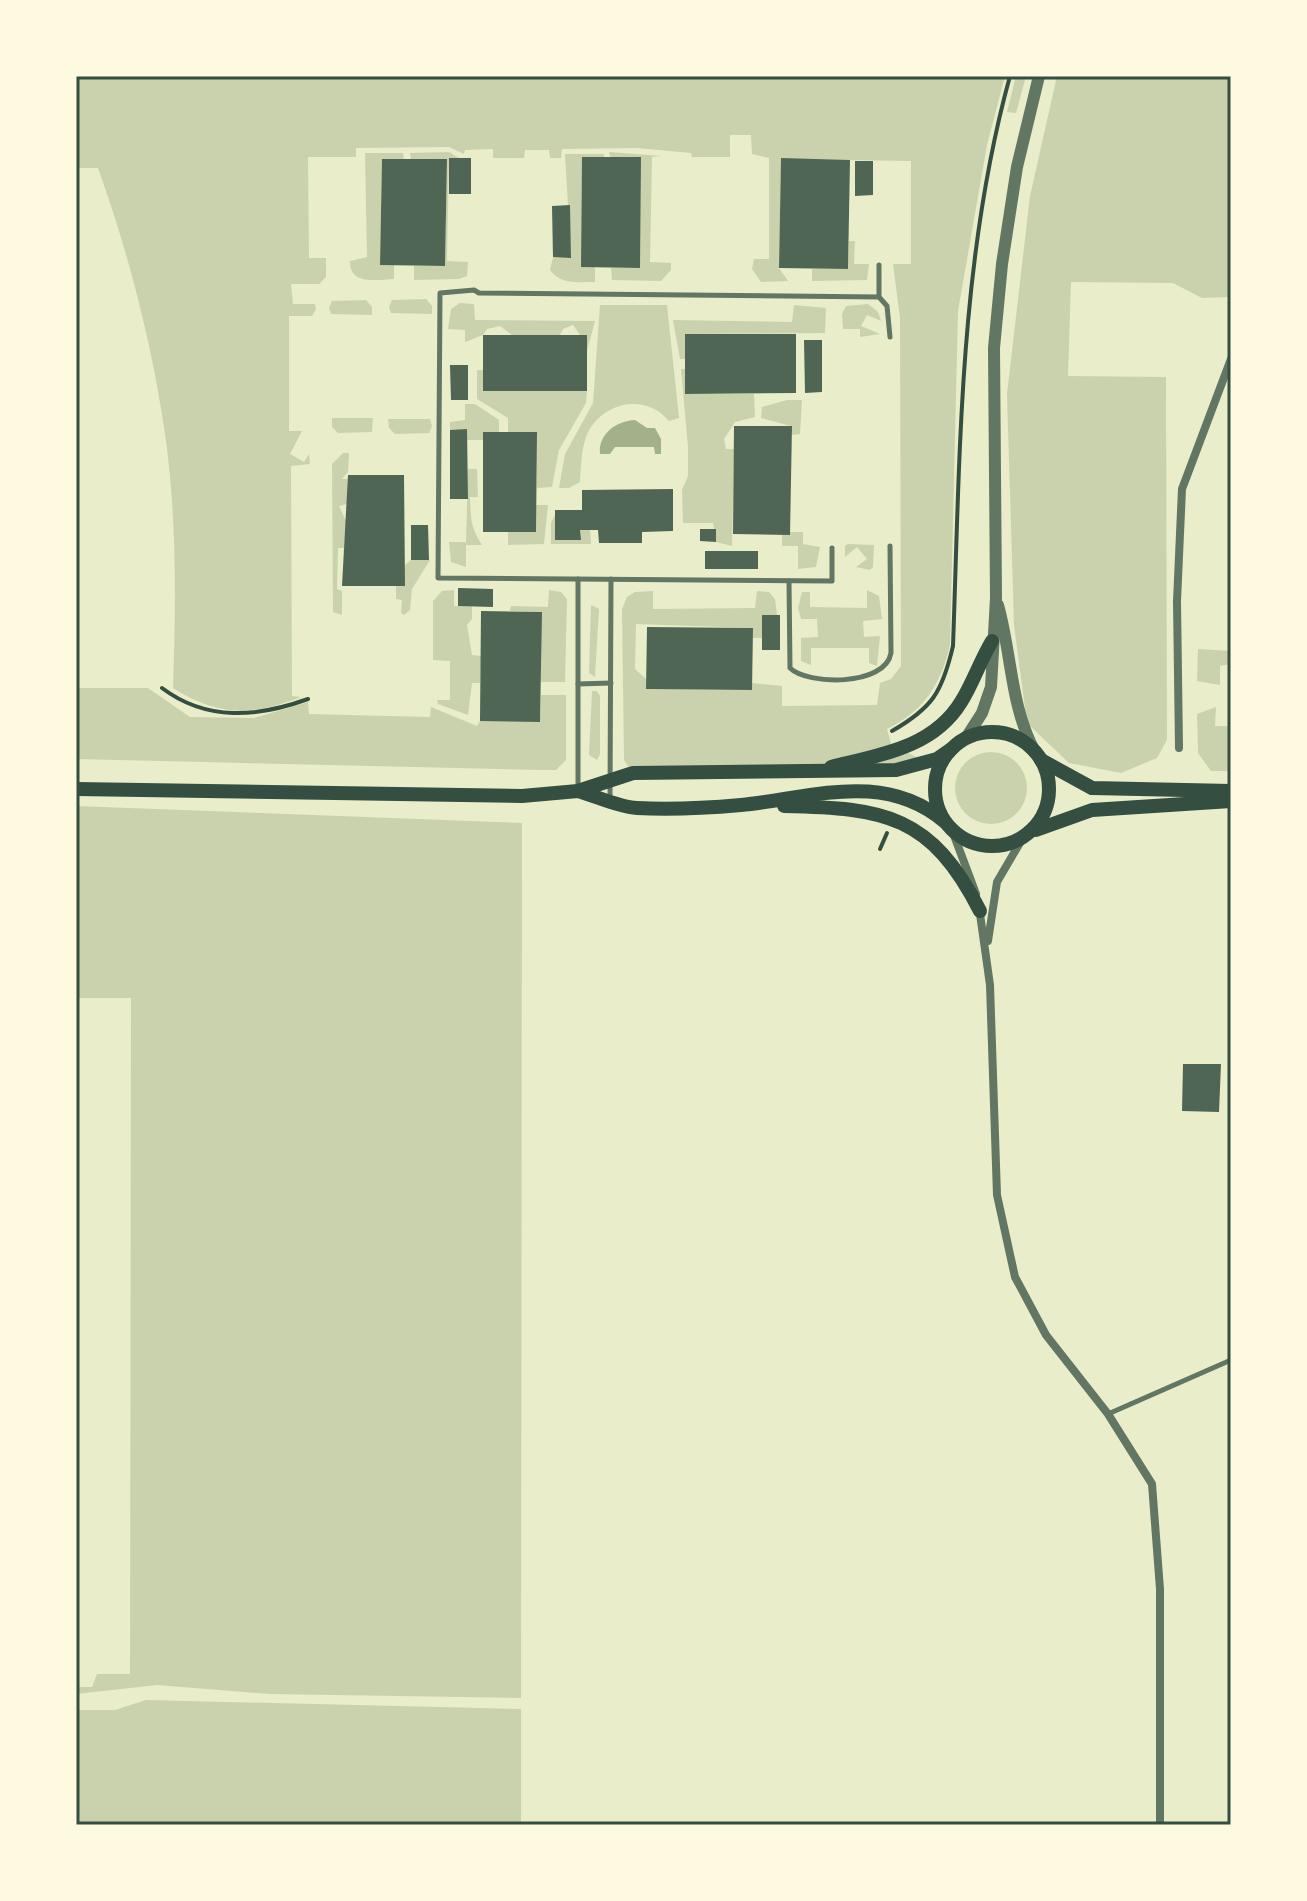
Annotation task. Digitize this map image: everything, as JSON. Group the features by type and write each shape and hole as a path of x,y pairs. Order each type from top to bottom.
{"main road":[{"path":"810,772 925,739 953,715 992,641"},
{"path":"76,789 522,796 578,791 633,773 896,770 937,759 966,738 985,732 1004,733 1021,740 1038,756 1077,782 1108,790 1231,791"},
{"path":"949,826 936,805 934,785 939,766 950,750"},
{"path":"1026,835 1041,820 1048,803 1049,785 1038,756"},
{"path":"740,805 846,790 875,790 916,802 977,845 995,847 1053,821 1092,810 1231,801"},
{"path":"578,791 633,808 740,805 853,808 893,819 920,833 938,849 960,876 980,911"}],"street":[{"path":"966,738 982,713 991,687 996,598 994,348 1002,264 1017,167 1039,76"},
{"path":"1179,748 1177,601 1182,489 1231,359"},
{"path":"996,598 1007,637 1018,715 1038,756"},
{"path":"949,826 973,882 987,945 997,1195 1015,1277 1046,1335 1108,1414 1152,1484 1160,1589 1160,1825"},
{"path":"987,945 997,882 1026,835"}],"lane":[{"path":"879,265 879,297 887,306 890,337"},
{"path":"832,548 832,581 438,578 440,293 474,290 479,293 879,297"},
{"path":"789,581 790,668 805,678 874,676 886,667 891,653 890,546"},
{"path":"578,579 578,791"},
{"path":"610,801 611,579"},
{"path":"578,684 611,683"},
{"path":"1108,1414 1231,1360"}],"path":[{"path":"897,749 892,731 915,720 932,701 947,673 953,646 969,285 1000,113 1010,76"},
{"path":"162,688 193,706 227,713 264,713 308,699"},
{"path":"880,849 893,819"}],"shaded area":[{"path":"76,76 1005,76 987,145 958,311 950,645 942,672 929,695 911,714 887,729 891,744 920,759 893,766 628,766 624,760 622,609 627,597 635,592 653,591 653,609 755,608 757,591 769,592 775,599 777,615 762,615 762,638 753,638 752,628 636,624 635,669 646,679 646,689 751,690 752,683 782,686 782,706 877,705 880,683 891,679 901,666 900,318 893,264 911,264 911,161 781,159 779,268 788,281 761,282 752,269 754,259 769,259 769,158 752,154 751,135 730,135 730,157 692,157 691,153 637,148 562,149 561,158 550,158 549,150 525,150 524,158 493,158 493,149 465,150 464,154 449,147 356,148 356,157 308,157 309,258 326,258 326,277 319,284 291,284 293,304 315,304 316,309 312,316 289,316 289,431 302,431 290,454 304,462 309,454 310,464 291,466 292,696 301,697 267,708 221,709 173,688 175,623 171,492 159,395 129,264 98,168 76,168"},
{"path":"1016,76 1026,76 1016,113 1007,112"},
{"path":"1057,76 1231,76 1231,297 1202,298 1173,283 1071,282 1068,376 1166,377 1167,740 1157,758 1121,773 1069,763 1027,723 1014,625 1007,394 1030,196"},
{"path":"449,152 459,158 449,158 447,261 468,262 467,276 414,280 414,266 445,266 447,160 411,159 410,153"},
{"path":"609,152 661,156 652,157 650,262 671,263 671,270 661,281 612,280 611,268 639,268"},
{"path":"365,153 403,153 404,159 382,159 380,265 394,265 394,279 359,278 351,269 350,261 367,257"},
{"path":"565,154 604,154 604,157 582,158 581,267 595,267 595,282 565,280 550,270 553,257 571,257"},
{"path":"849,241 855,241 854,264 869,264 867,280 812,281 812,269 848,269"},
{"path":"426,299 432,306 432,314 391,313 389,307 392,300"},
{"path":"366,300 372,307 372,315 331,314 329,308 332,301"},
{"path":"460,303 474,304 475,320 595,321 587,351 587,335 580,335 573,325 563,329 560,335 512,335 500,326 487,329 483,335 465,342 465,330 448,329 451,309"},
{"path":"868,304 878,312 881,321 867,315 861,326 880,334 860,337 860,329 843,329 842,314 846,306"},
{"path":"600,305 667,305 679,418 669,421 648,406 636,404 612,409 592,425 586,437 580,482 569,488 559,488 565,454 593,403"},
{"path":"794,305 826,308 825,333 685,334 685,359 680,359 673,320 792,322"},
{"path":"681,369 685,369 685,394 754,394 755,417 735,422 724,439 726,449 734,449 732,546 716,542 713,523 683,523 682,490 688,476 688,447"},
{"path":"477,370 483,370 483,391 587,391 586,403 559,450 552,487 537,488 537,432 508,432 508,418 477,399"},
{"path":"787,400 802,400 800,434 792,435 791,426 761,418 762,407"},
{"path":"465,404 475,404 499,420 499,432 483,432 483,440 467,440 467,430 450,430 450,422 465,420"},
{"path":"332,418 373,418 372,432 338,433 332,427"},
{"path":"388,419 430,419 432,426 429,433 395,434 389,428"},
{"path":"635,420 647,428 655,428 661,439 661,454 655,454 654,447 615,447 610,454 600,454 602,440 610,430 621,423"},
{"path":"343,453 349,453 348,472 342,479 348,479 347,504 339,506 346,521 344,548 338,548 337,589 342,591 342,615 333,612 332,464"},
{"path":"468,469 477,469 478,497 470,497 473,527 482,545 466,545 466,567 451,562 449,542 466,542"},
{"path":"536,505 548,505 544,544 508,545 508,532 536,532"},
{"path":"555,515 556,540 580,540 580,530 590,530 591,544 551,544 551,523"},
{"path":"790,532 803,532 803,544 820,547 816,567 798,569 798,546 782,546 782,534 790,535"},
{"path":"848,544 874,545 873,567 870,570 856,567 867,559 857,547 845,557 845,546"},
{"path":"411,560 430,560 412,589 410,610 404,615 401,613 402,600 396,599 396,586 405,586 405,565"},
{"path":"454,590 454,606 472,606 472,619 467,625 472,655 481,656 480,683 472,683 468,715 438,704 437,700 450,700 450,661 433,660 433,601 442,591"},
{"path":"549,590 561,592 567,599 565,682 541,682 541,612 510,611 511,606 548,607"},
{"path":"867,590 879,596 882,619 863,621 864,637 880,636 877,666 869,663 869,648 811,648 811,665 801,661 801,638 818,637 817,619 801,619 798,608 802,592 810,592 810,607 867,608"},
{"path":"591,605 599,609 595,677 589,673"},
{"path":"1198,649 1231,651 1231,664 1220,666 1220,685 1197,681"},
{"path":"76,688 148,688 190,717 254,718 308,702 309,714 430,717 431,707 477,726 480,721 540,720 541,695 566,695 566,760 556,770 541,770 76,759"},
{"path":"592,691 597,691 600,696 600,754 597,760 589,755"},
{"path":"1216,707 1215,726 1231,726 1231,771 1211,771 1198,753 1197,714"},
{"path":"991,752 1011,758 1021,768 1027,788 1021,808 1011,818 991,824 971,818 961,808 955,788 961,768 971,758"},
{"path":"76,806 522,823 521,1698 270,1694 157,1685 76,1694 76,1687 92,1687 97,1674 130,1674 131,998 76,998"},
{"path":"146,1700 521,1709 521,1825 76,1825 76,1710 115,1710"}],"building":[{"path":"582,157 641,157 640,268 581,267"},
{"path":"449,158 471,158 471,194 449,194"},
{"path":"781,158 850,160 848,269 779,268"},
{"path":"382,159 447,159 445,266 380,265"},
{"path":"855,161 873,161 873,195 855,196"},
{"path":"570,205 571,258 553,257 552,206"},
{"path":"685,334 796,334 796,393 685,394"},
{"path":"483,335 587,335 587,391 483,391"},
{"path":"804,340 822,340 822,392 805,393"},
{"path":"450,365 468,365 468,400 451,400"},
{"path":"734,426 792,426 790,535 733,534"},
{"path":"467,429 468,499 450,499 450,430"},
{"path":"483,432 537,432 536,532 483,532"},
{"path":"348,475 404,475 405,586 342,586"},
{"path":"673,489 673,531 642,532 642,543 599,543 598,530 580,530 581,540 555,540 555,510 582,510 582,490"},
{"path":"411,525 428,525 429,560 411,560"},
{"path":"700,529 716,529 716,542 700,541"},
{"path":"705,551 758,551 758,569 705,569"},
{"path":"458,588 493,589 493,607 458,606"},
{"path":"481,611 542,612 540,722 480,721"},
{"path":"762,615 780,615 780,650 762,650"},
{"path":"647,627 753,628 752,690 646,689"},
{"path":"1183,1064 1221,1064 1219,1112 1182,1111"}]}
